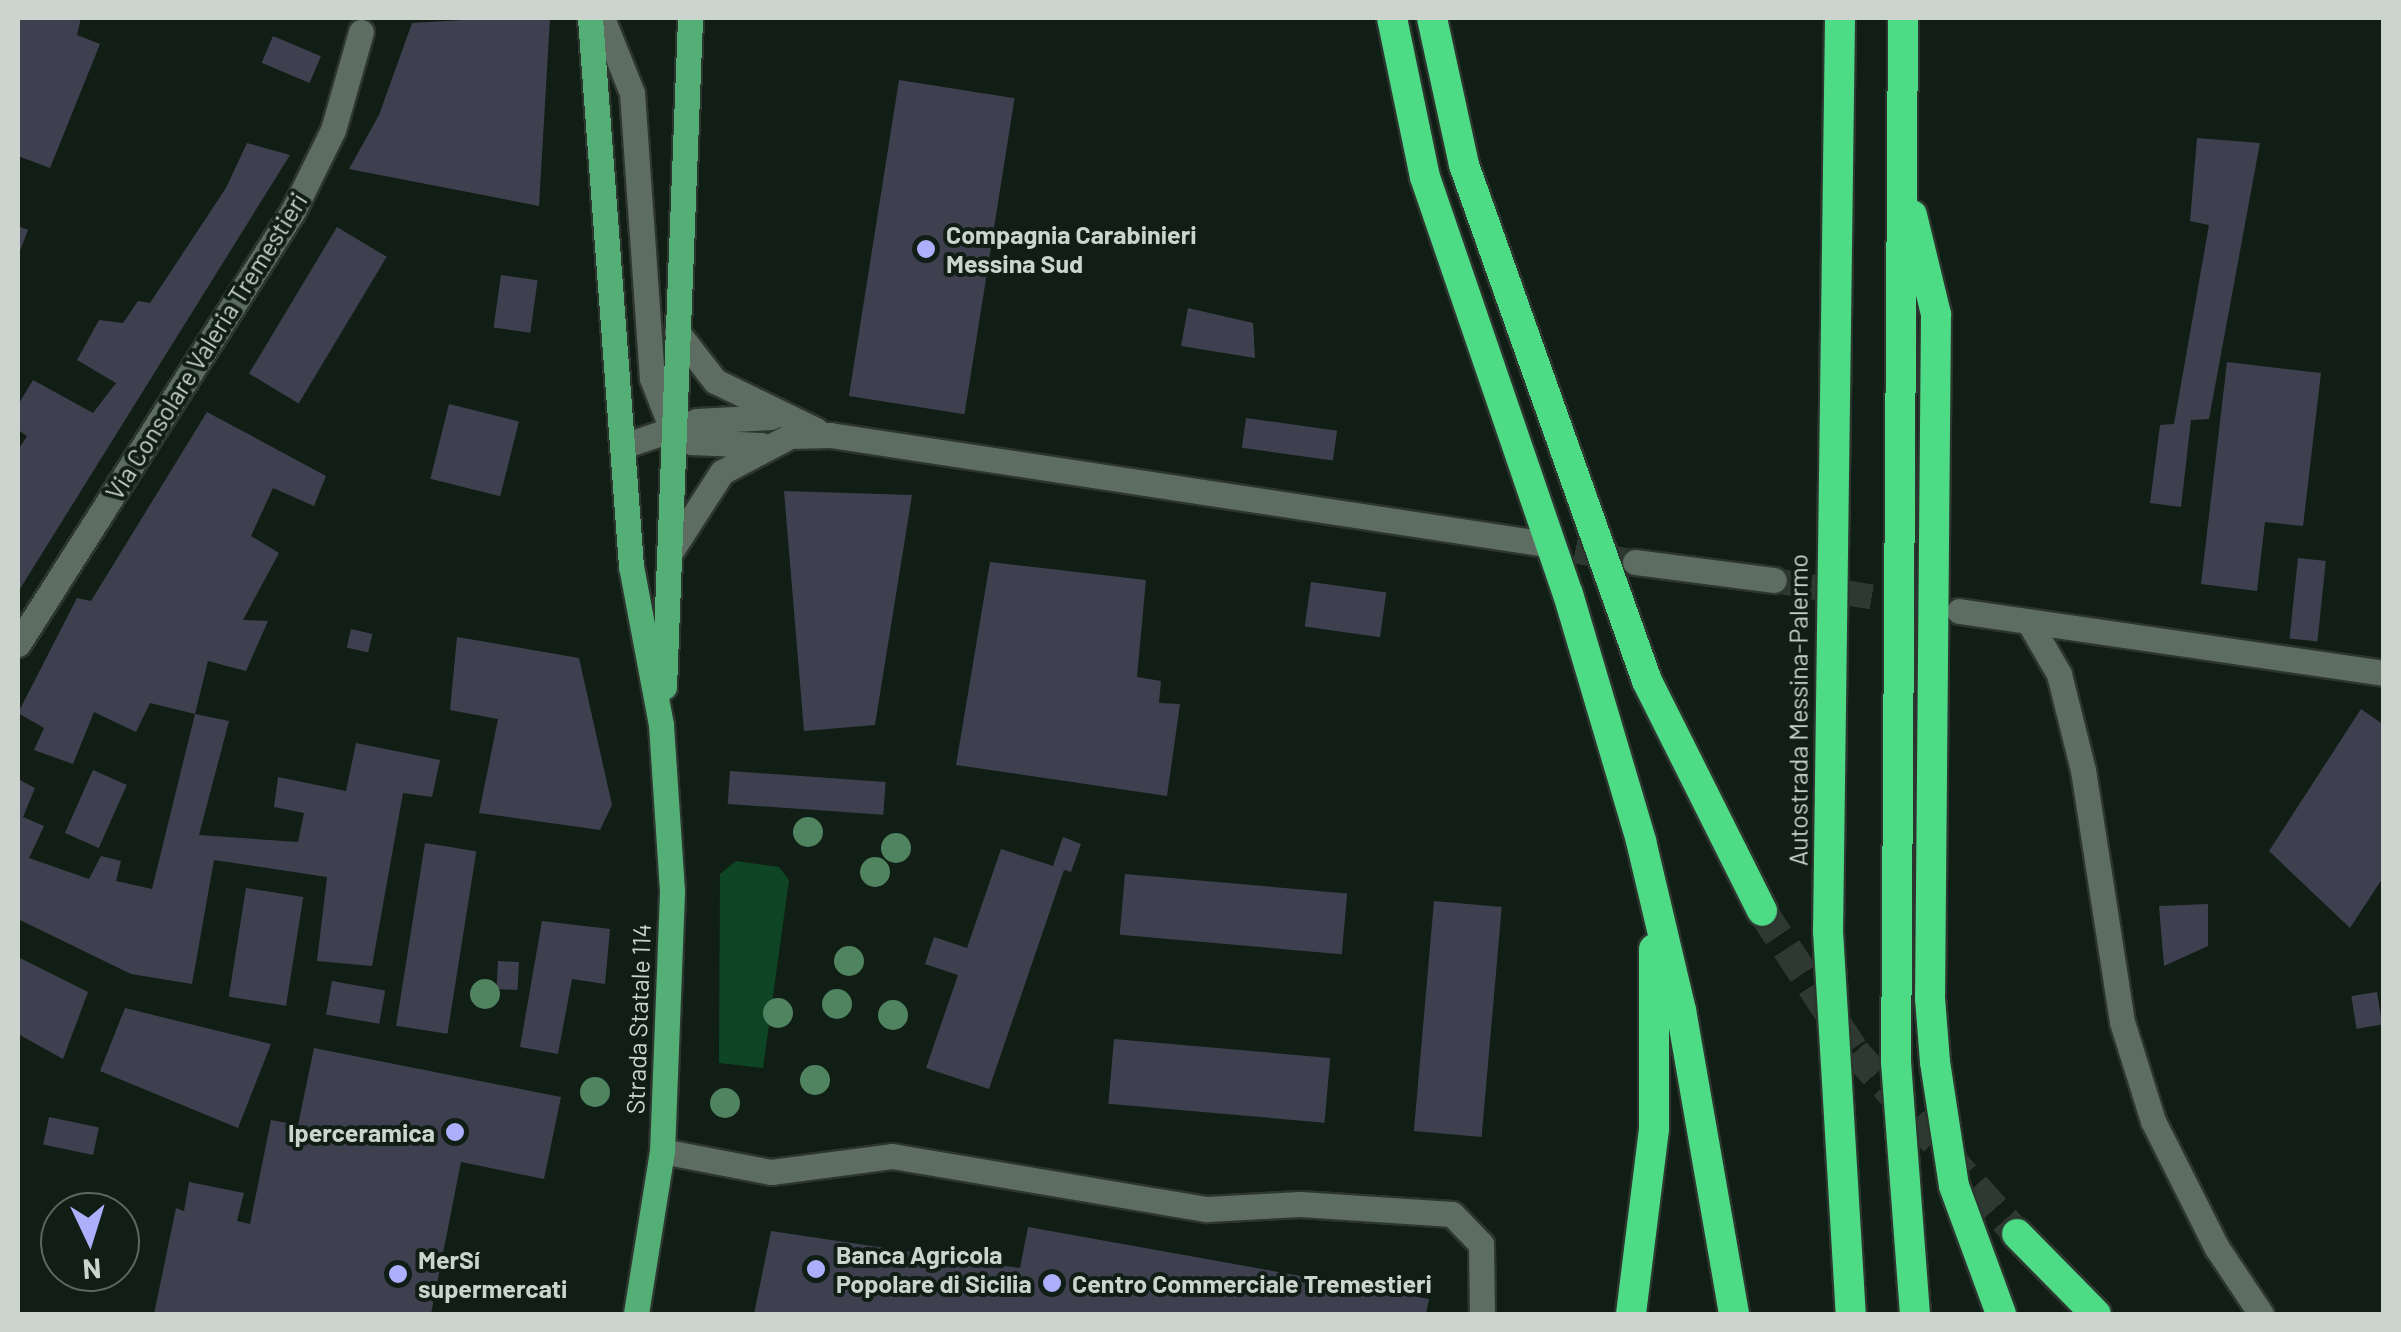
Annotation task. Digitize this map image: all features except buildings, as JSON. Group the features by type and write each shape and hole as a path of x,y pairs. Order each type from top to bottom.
{"highway":[{"path":"1392,18 1425,177 1568,594 1654,896 1696,1083 1734,1314"},
{"name":"Autostrada Messina-Palermo","path":"1840,18 1828,892 1851,1314"},
{"path":"1902,18 1896,1044 1915,1314"},
{"path":"1434,32 1464,165 1647,682 1762,911"},
{"path":"1902,170 1936,314 1930,978 1936,1062 1954,1186 2000,1314"},
{"path":"1631,1314 1654,1130 1654,896"},
{"path":"2016,1234 2096,1314"}],"main road":[{"path":"590,18 631,566 661,725"},
{"path":"661,725 690,20"},
{"name":"Strada Statale 114","path":"636,1314 662,1152 673,970 661,725"}],"street":[{"path":"602,18 632,93 652,378 671,427 692,442 765,445"},
{"name":"Via Consolare Valeria Tremestieri","path":"18,644 293,211 333,130 361,32"},
{"path":"677,332 716,382 780,417 830,435"},
{"path":"622,446 671,427 780,417"},
{"path":"670,550 722,472 765,445 790,436 830,435 1538,543"},
{"path":"1635,562 1774,580"},
{"path":"1959,611 2301,666 2384,674"},
{"path":"2030,622 2059,674 2082,770 2122,1022 2153,1121 2216,1248 2261,1314"},
{"path":"662,1152 771,1172 892,1156 1207,1210 1300,1204 1452,1214 1480,1244 1482,1314"}],"green space":[{"path":"736,861 779,867 789,880 763,1068 719,1063 720,874"}],"tunnel":[{"path":"1539,543 1635,562"},
{"path":"1774,580 1952,610"},
{"path":"1762,911 1855,1052 2017,1234"}],"place":[{"name":"Compagnia Carabinieri Messina Sud","path":"926,249"},
{"name":"Iperceramica","path":"455,1132"},
{"name":"Banca Agricola Popolare di Sicilia","path":"816,1269"},
{"name":"MerSí supermercati","path":"398,1274"},
{"name":"Centro Commerciale Tremestieri","path":"1052,1283"}]}
